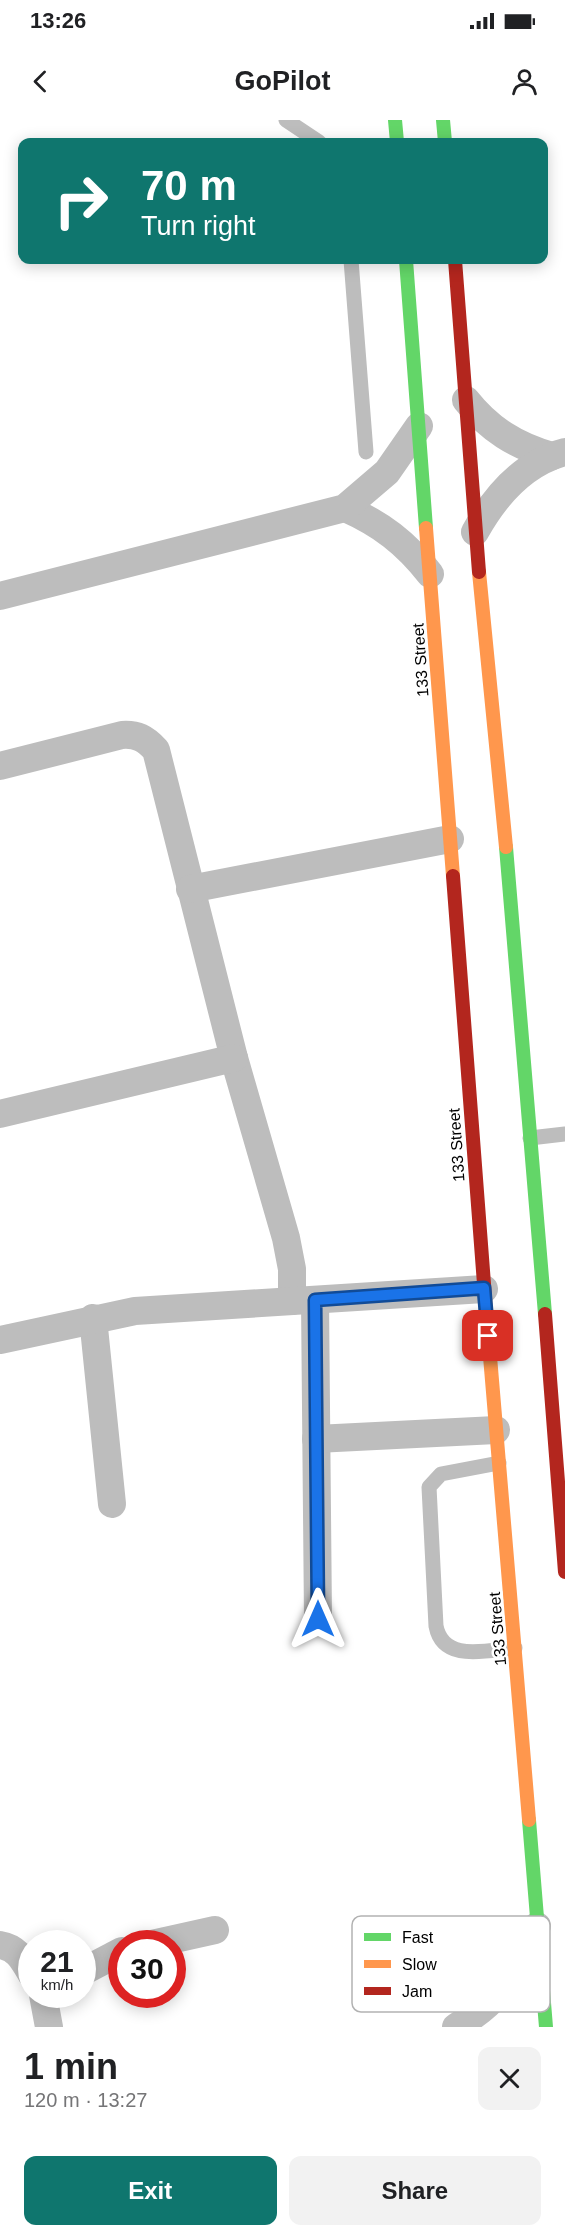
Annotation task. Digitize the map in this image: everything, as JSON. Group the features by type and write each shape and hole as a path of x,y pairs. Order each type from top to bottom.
{"street":[{"path":"395,120 397,138"},
{"path":"443,120 445,138"},
{"name":"133 Street","path":"406,264 484,1288 536,1916"},
{"path":"455,264 475,532 520,996 565,1572"},
{"path":"466,400 483,419 504,436 535,451 559,454"},
{"path":"0,596 345,508 387,472 419,426"},
{"path":"475,532 485,513 514,479 559,454"},
{"path":"345,508 393,534 413,552 430,574"},
{"path":"0,766 122,735 135,735 147,740 156,750 234,1058 288,1245 292,1269 304,1301 316,1439 318,1619"},
{"path":"190,889 450,839"},
{"path":"0,1114 234,1058"},
{"path":"0,1340 93,1318 177,1307 304,1301 484,1288"},
{"path":"93,1318 112,1504"},
{"path":"316,1439 496,1430"},
{"path":"186,1936 214,1930"},
{"path":"0,1945 11,1947 18,1952"},
{"path":"45,2008 49,2027"},
{"path":"456,2027 479,2012"},
{"name":"133 Street","path":"545,2012 546,2027"}],"lane":[{"path":"286,120 313,138"},
{"path":"351,264 366,452"},
{"path":"530,1138 565,1134"},
{"path":"499,1463 441,1474 429,1487 436,1626 438,1637 445,1646 454,1651 515,1648"}],"traffic: fast":[{"path":"395,120 397,138"},
{"path":"443,120 445,138"},
{"path":"406,264 426,528"},
{"path":"506,847 545,1314"},
{"path":"529,1820 537,1916"},
{"path":"545,2012 546,2027"}],"traffic: slow":[{"path":"426,528 453,876"},
{"path":"479,572 506,847"},
{"path":"485,1297 529,1820"}],"traffic: jam":[{"path":"455,264 479,572"},
{"path":"453,876 485,1297"},
{"path":"545,1314 565,1572"}],"route":[{"path":"318,1619 315,1300 484,1288 488,1336"}]}
